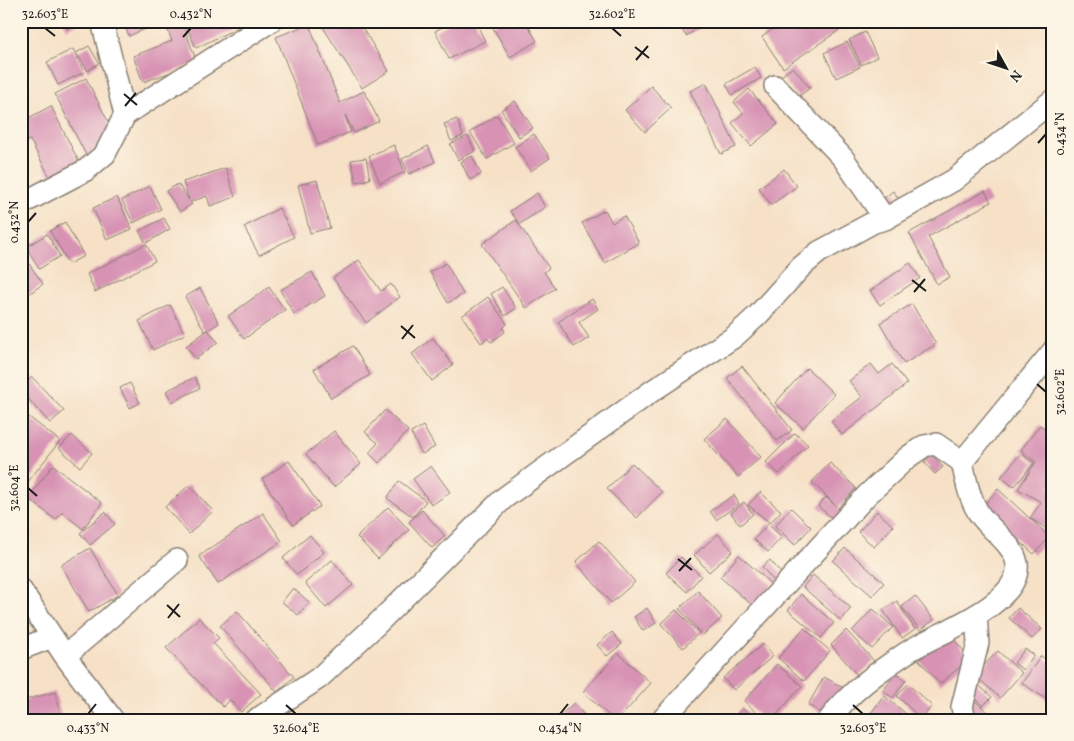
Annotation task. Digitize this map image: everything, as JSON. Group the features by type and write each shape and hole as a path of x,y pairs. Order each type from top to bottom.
{"street":[{"path":"102,21 125,115"},
{"path":"21,204 86,170 105,154 125,115 271,21"},
{"path":"775,86 843,158 886,219"},
{"path":"256,720 319,678 376,625 504,498 652,391 734,337 758,315 801,267 819,252 874,222 886,219 954,180 1053,100"},
{"path":"962,462 1053,351"},
{"path":"662,720 867,495 908,457 924,446 936,444 962,462 968,491 979,513 1010,550 1017,563 1015,576 1006,592 990,608 908,651 862,687 828,720"},
{"path":"65,656 177,560"},
{"path":"21,590 65,656 113,720"},
{"path":"965,720 962,707 978,643 976,615"},
{"path":"21,649 52,637"}],"building":[{"path":"63,21 82,21 67,29"},
{"path":"123,21 163,21 129,36"},
{"path":"169,21 182,21 197,63 143,82 133,56 172,41 165,23"},
{"path":"184,21 251,21 196,48"},
{"path":"319,21 358,21 389,71 362,88"},
{"path":"454,21 475,21 485,41 449,59 435,31"},
{"path":"501,21 525,21 537,41 510,57 492,26"},
{"path":"676,21 710,21 686,36"},
{"path":"784,21 849,21 850,23 783,68 762,37"},
{"path":"309,24 340,103 364,91 379,121 354,133 345,115 351,132 318,145 276,37"},
{"path":"865,32 877,57 861,65 849,40"},
{"path":"847,42 860,67 836,78 824,53"},
{"path":"89,46 99,63 88,71 76,53"},
{"path":"73,49 84,72 58,85 47,62"},
{"path":"755,67 761,78 732,95 726,84"},
{"path":"793,67 810,88 798,97 781,76"},
{"path":"21,70 30,92 21,95"},
{"path":"86,78 117,139 86,155 55,94"},
{"path":"706,83 736,147 721,154 690,91"},
{"path":"651,86 671,108 645,132 625,110"},
{"path":"749,89 778,124 751,146 732,123 743,113 734,102"},
{"path":"515,101 533,128 519,137 501,110"},
{"path":"51,106 82,168 53,183 30,140 21,144 21,122"},
{"path":"497,115 514,143 487,159 470,132"},
{"path":"457,119 463,136 451,141 444,124"},
{"path":"534,134 550,158 531,171 515,147"},
{"path":"468,136 475,151 458,160 450,144"},
{"path":"394,145 405,172 380,183 369,156"},
{"path":"428,146 435,162 409,174 402,159"},
{"path":"472,156 481,174 470,180 461,162"},
{"path":"366,158 370,179 356,182 351,160"},
{"path":"226,168 235,197 210,206 207,196 190,202 192,204 180,212 166,191 178,184 189,200 183,182"},
{"path":"784,169 797,186 771,205 759,188"},
{"path":"317,180 330,228 310,233 298,185"},
{"path":"150,186 161,209 133,223 122,200"},
{"path":"893,191 902,203 891,211 882,200"},
{"path":"985,191 991,202 928,237 950,277 937,284 909,233"},
{"path":"537,193 545,207 520,224 510,211"},
{"path":"117,197 132,229 107,240 93,208"},
{"path":"279,208 294,237 259,255 244,227"},
{"path":"605,210 612,223 624,216 639,243 605,263 582,223"},
{"path":"164,218 170,229 146,243 139,231"},
{"path":"516,220 549,268 544,272 555,288 526,308 482,244"},
{"path":"65,222 84,256 69,264 50,231"},
{"path":"47,234 60,256 39,269 26,247"},
{"path":"146,244 155,261 95,292 87,274"},
{"path":"21,252 43,284 26,296 21,288"},
{"path":"359,260 381,291 391,284 400,297 366,323 333,278"},
{"path":"446,263 463,294 448,303 430,272"},
{"path":"910,263 920,278 880,305 870,291"},
{"path":"312,272 325,296 294,314 280,290"},
{"path":"269,287 285,310 244,339 228,316"},
{"path":"502,287 516,308 505,316 491,294"},
{"path":"200,288 219,323 205,332 185,297"},
{"path":"488,297 507,324 503,328 505,332 491,342 487,338 481,343 462,316"},
{"path":"592,299 598,309 579,322 589,338 574,347 558,322"},
{"path":"912,304 936,344 904,364 880,323"},
{"path":"170,305 185,334 153,350 139,321"},
{"path":"208,330 218,342 196,359 186,346"},
{"path":"433,338 453,365 432,381 412,354"},
{"path":"353,346 370,375 331,398 314,369"},
{"path":"871,364 879,374 892,364 907,384 842,435 831,421 862,397 849,381"},
{"path":"742,366 792,430 777,441 727,378"},
{"path":"807,368 834,394 803,428 775,403"},
{"path":"32,377 64,411 50,423 21,391 21,387"},
{"path":"195,377 200,388 172,402 166,391"},
{"path":"130,383 140,403 130,408 120,388"},
{"path":"385,410 408,431 379,463 369,453 378,443 365,432"},
{"path":"25,414 60,441 23,488 21,487 21,419"},
{"path":"727,419 761,457 738,477 704,439"},
{"path":"1040,425 1053,435 1053,462 1048,468 1053,471 1053,482 1046,493 1053,484 1053,533 1030,518 1041,502 1018,489 1036,462 1021,450"},
{"path":"423,426 435,447 422,454 411,433"},
{"path":"334,431 361,464 334,487 306,454"},
{"path":"795,433 808,445 779,474 766,462"},
{"path":"72,435 92,453 80,467 59,448"},
{"path":"1021,453 1034,463 1014,487 1001,477"},
{"path":"932,455 943,467 935,474 924,462"},
{"path":"289,461 320,506 293,525 262,479"},
{"path":"632,463 662,492 637,518 607,489"},
{"path":"830,463 856,488 838,508 842,512 835,521 818,506 826,497 836,506 812,482"},
{"path":"53,465 102,503 83,529 62,512 56,520 28,498"},
{"path":"431,466 450,492 432,505 413,479"},
{"path":"399,481 426,501 413,517 387,498"},
{"path":"189,485 213,511 189,534 165,507"},
{"path":"998,489 1050,537 1034,554 982,507"},
{"path":"760,492 781,511 770,523 748,505"},
{"path":"734,495 739,504 716,520 710,511"},
{"path":"744,502 753,514 740,525 731,513"},
{"path":"388,507 409,530 378,559 357,537"},
{"path":"791,508 811,527 795,545 775,526"},
{"path":"422,510 445,536 432,548 409,522"},
{"path":"877,511 893,526 874,547 858,532"},
{"path":"105,512 115,524 90,545 80,533"},
{"path":"263,513 282,541 218,584 199,556"},
{"path":"768,524 782,537 768,552 754,539"},
{"path":"718,534 733,551 709,572 694,555"},
{"path":"310,535 324,552 297,575 283,558"},
{"path":"599,541 635,582 611,603 576,562"},
{"path":"90,548 118,595 89,612 61,565"},
{"path":"845,548 884,583 872,596 833,561"},
{"path":"739,555 772,585 753,606 720,577"},
{"path":"681,557 701,576 687,592 666,573"},
{"path":"332,560 353,585 326,608 305,583"},
{"path":"770,560 786,579 778,586 762,567"},
{"path":"813,575 851,608 841,621 803,587"},
{"path":"293,588 309,602 298,615 282,602"},
{"path":"698,591 722,618 703,635 679,609"},
{"path":"801,594 834,623 821,638 788,610"},
{"path":"915,596 934,620 920,630 902,607"},
{"path":"897,601 915,629 902,638 883,610"},
{"path":"647,608 656,623 643,631 634,617"},
{"path":"1018,608 1042,629 1032,639 1009,618"},
{"path":"873,609 893,627 872,649 852,631"},
{"path":"676,610 699,633 683,648 661,624"},
{"path":"237,611 294,677 277,692 220,626"},
{"path":"199,618 219,638 213,643 261,694 241,712 230,700 223,707 166,648"},
{"path":"804,628 830,651 804,681 778,658"},
{"path":"846,630 874,661 858,676 831,645"},
{"path":"612,632 622,644 607,656 597,645"},
{"path":"949,634 970,658 940,684 919,660"},
{"path":"763,644 773,656 734,690 723,678"},
{"path":"1025,649 1034,655 1023,670 1014,663"},
{"path":"998,651 1022,673 1000,698 975,675"},
{"path":"618,653 651,683 618,720 614,720 583,692"},
{"path":"1041,656 1053,664 1053,695 1049,701 1022,683"},
{"path":"777,664 802,686 772,720 764,720 744,701"},
{"path":"896,673 906,680 893,698 883,691"},
{"path":"824,677 842,687 825,715 808,705"},
{"path":"974,681 992,697 983,706 966,691"},
{"path":"908,684 932,706 922,717 925,720 911,720 916,714 897,696"},
{"path":"55,692 61,716 50,720 21,720 21,701"},
{"path":"965,693 994,717 992,720 967,720"},
{"path":"884,696 909,716 905,720 880,720 871,713"},
{"path":"574,703 588,720 555,720"},
{"path":"742,708 756,720 732,720"}]}
